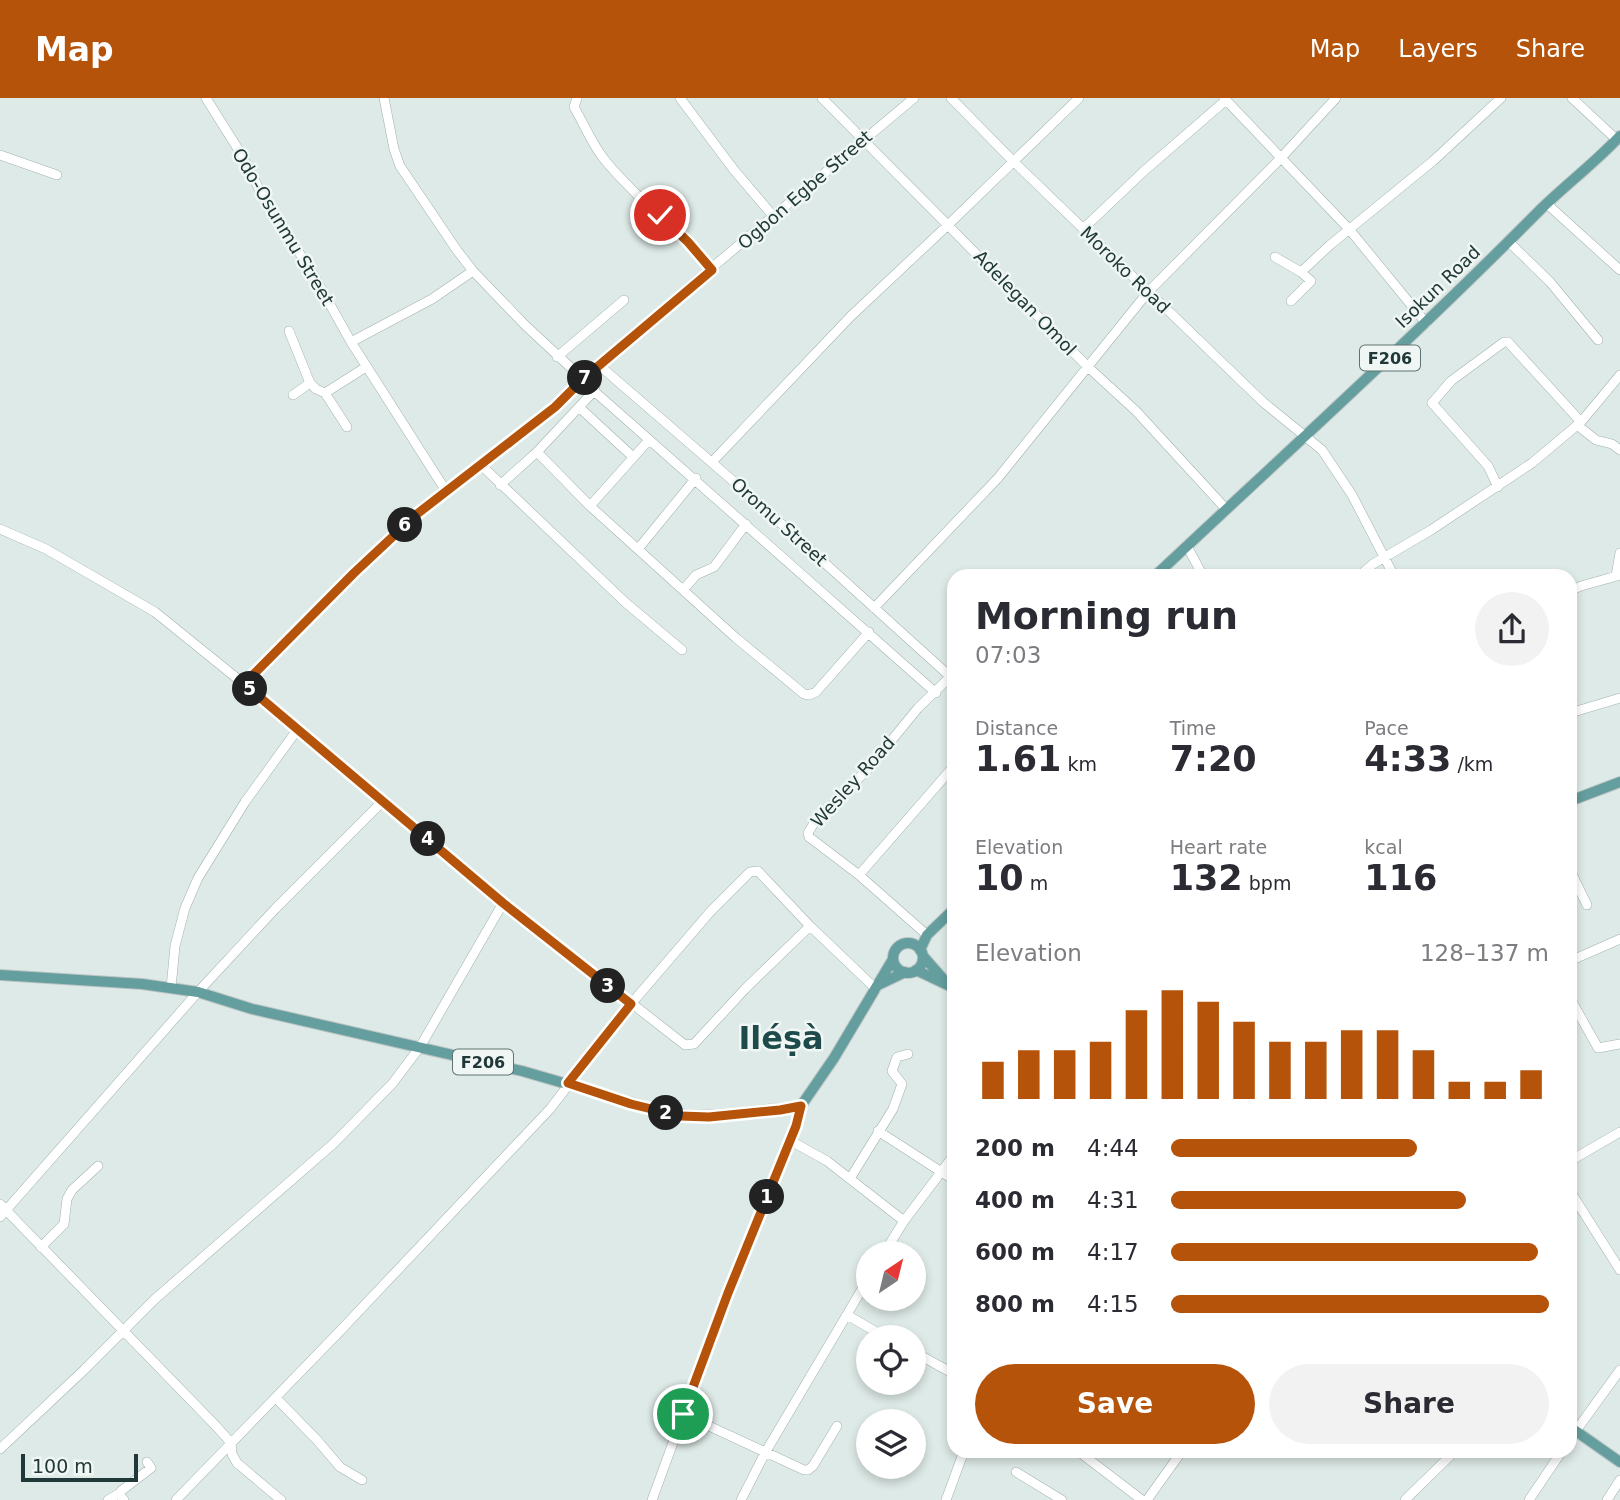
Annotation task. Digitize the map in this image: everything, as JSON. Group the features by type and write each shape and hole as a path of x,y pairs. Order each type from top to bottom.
{"main road":[{"name":"Isokun Road","path":"1163,569 1426,323 1618,138"},
{"path":"1577,798 1620,782"},
{"path":"801,1106 877,987 897,947 927,935 947,916"},
{"path":"877,987 920,965 927,935"},
{"path":"907,943 915,945 947,982"},
{"path":"893,959 896,967 947,985"},
{"path":"0,975 168,988"},
{"name":"F206","path":"168,988 198,992 252,1009 568,1083 631,1104 680,1116 709,1117 801,1106"},
{"path":"1577,1436 1620,1462"}],"street":[{"path":"384,98 400,166 472,271 557,357 583,379"},
{"path":"578,98 574,107 603,157 622,179 688,242 712,270"},
{"path":"680,98 734,170 774,217"},
{"name":"Adelegan Omol","path":"822,98 1088,367 1136,411 1226,509"},
{"name":"Ogbon Egbe Street","path":"598,368 862,139 914,98"},
{"name":"Moroko Road","path":"951,98 1147,292 1263,402 1322,450 1335,467 1390,569"},
{"path":"712,462 851,316 1079,98"},
{"path":"1301,272 1433,161 1501,98"},
{"path":"1572,98 1618,138"},
{"path":"1083,229 1225,99 1349,229 1426,323"},
{"path":"874,608 998,478 1147,292 1280,159 1332,100"},
{"name":"Odo-Osunmu Street","path":"210,105 366,367 446,491"},
{"path":"0,155 57,174"},
{"path":"1547,204 1620,270"},
{"path":"1509,242 1550,282 1598,340"},
{"path":"1275,257 1311,281 1291,301"},
{"path":"351,342 432,299 472,271"},
{"path":"557,357 624,300"},
{"path":"289,331 310,383 325,393 347,427"},
{"path":"1498,487 1488,466 1432,403 1451,381 1504,342 1508,342 1597,440 1612,444 1620,450"},
{"path":"325,393 366,367"},
{"path":"244,684 354,573 446,491 482,466 555,407 598,368"},
{"path":"500,485 580,408 594,391 598,368"},
{"name":"Oromu Street","path":"598,368 712,462 947,674"},
{"path":"1368,569 1498,487 1557,443 1579,423 1620,375"},
{"path":"293,395 310,383"},
{"path":"594,391 648,441 696,478 936,693"},
{"path":"580,408 634,457"},
{"path":"590,506 648,441"},
{"path":"537,452 590,506 683,590 771,668 809,695 816,692 869,632"},
{"path":"482,466 626,603 682,650"},
{"path":"638,549 696,478"},
{"path":"683,590 696,575 714,567 746,524"},
{"path":"1,531 46,549 155,612 503,903 631,1004 688,1045 694,1044 745,989 810,926"},
{"path":"1187,546 1199,569"},
{"path":"1577,588 1618,576 1620,554"},
{"name":"Wesley Road","path":"927,935 859,875 809,838 808,833 814,823 869,768 918,708 947,683"},
{"path":"1577,711 1620,698"},
{"path":"168,988 184,908 198,878 245,802 297,730"},
{"path":"859,875 947,774"},
{"path":"281,1500 237,1463 232,1454 231,1443 2,1210 275,909 383,801"},
{"path":"176,1500 550,1109 631,1004 710,912 750,872 758,871 810,926 877,987"},
{"path":"1577,884 1587,905"},
{"path":"0,1449 155,1299 319,1157 392,1084 420,1047 503,903"},
{"path":"1577,958 1620,939"},
{"path":"1577,1011 1598,1048 1620,1044"},
{"path":"851,1177 893,1109 902,1084 892,1071 897,1057 908,1054"},
{"path":"652,1500 721,1310 791,1141 801,1106"},
{"path":"878,1131 947,1176"},
{"path":"1577,1157 1620,1132"},
{"path":"791,1141 851,1177 904,1221"},
{"path":"41,1247 64,1224 67,1199 72,1190 98,1166"},
{"path":"892,1241 947,1166"},
{"path":"1577,1202 1620,1270"},
{"path":"741,1500 765,1453 856,1299"},
{"path":"847,1315 864,1325"},
{"path":"926,1359 947,1370"},
{"path":"1577,1426 1620,1370"},
{"path":"276,1398 340,1467 362,1480"},
{"path":"683,1414 808,1470 837,1426"},
{"path":"946,1500 961,1458"},
{"path":"1087,1458 1144,1500 1177,1458"},
{"path":"1405,1500 1448,1458"},
{"path":"1529,1500 1557,1458"},
{"path":"108,1500 122,1496 150,1468 147,1462"},
{"path":"1016,1472 1062,1500"},
{"path":"1607,1500 1620,1480"}],"district":[{"name":"Iléṣà","path":"781,1038"}],"route":[{"path":"660,215 712,270 583,379 555,407 417,514 244,684 503,903 631,1004 568,1083 631,1104 680,1116 709,1117 801,1106 796,1126 728,1293 683,1414"}]}
